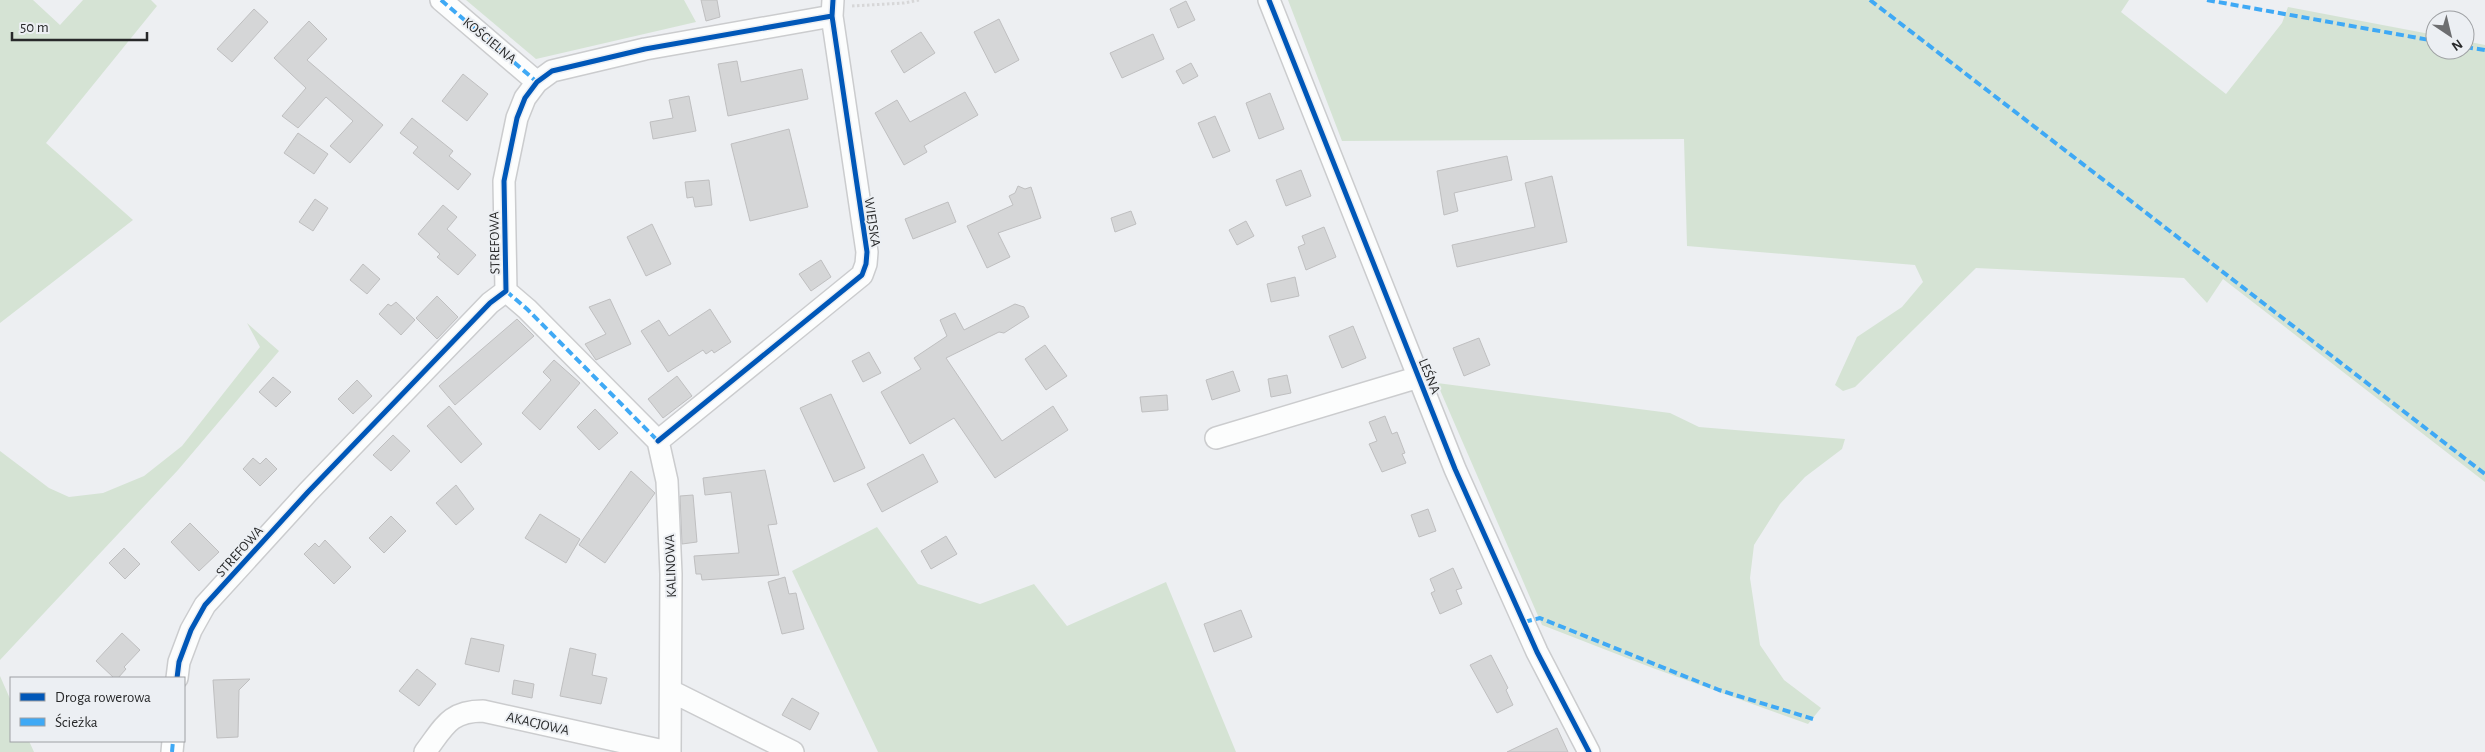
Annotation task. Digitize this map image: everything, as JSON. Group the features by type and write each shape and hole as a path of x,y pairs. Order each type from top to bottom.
{"street":[{"name":"KOŚCIELNA","path":"441,0 537,82"},
{"name":"LEŚNA","path":"1270,0 1455,469 1524,622 1589,752"},
{"name":"STREFOWA","path":"177,677 179,662 191,630 205,605 308,492 490,304 506,291 504,181 517,118 525,98 537,82 552,71 832,6"},
{"name":"WIEJSKA","path":"658,441 854,281 864,270 867,252 832,6"},
{"path":"506,291 527,309 658,441"},
{"path":"1216,438 1419,377"},
{"name":"KALINOWA","path":"658,441 667,481 671,691 669,752"},
{"path":"671,691 793,752"},
{"name":"AKACJOWA","path":"425,752 452,717 466,711 483,711 669,752"}],"path":[{"path":"832,6 904,4 919,0"}],"green space":[{"path":"0,0 33,0 60,25 83,0 151,0 157,6 46,143 133,220 0,323"},
{"path":"466,0 684,0 696,22 536,59"},
{"path":"1288,0 2129,0 2121,12 2226,94 2282,23 2288,7 2425,33 2425,60 2475,60 2475,43 2485,45 2485,482 2223,279 2207,303 2184,278 1976,268 1855,387 1843,391 1835,385 1857,337 1902,307 1923,282 1915,265 1687,246 1684,139 1342,141"},
{"path":"247,323 279,351 178,470 0,660 0,451 49,488 69,497 103,493 144,476 182,446 260,347"},
{"path":"1437,383 1670,413 1699,427 1845,439 1842,449 1805,477 1780,504 1754,545 1750,578 1760,645 1784,680 1821,708 1808,724 1650,667 1542,625"},
{"path":"877,527 918,584 980,604 1034,584 1067,626 1166,582 1236,752 878,752 792,571"},
{"path":"0,676 10,699 10,742 29,742 34,752 0,752"}],"building":[{"path":"701,0 717,0 720,17 706,21"},
{"path":"1186,1 1195,20 1178,28 1170,9"},
{"path":"254,9 268,22 232,62 217,49"},
{"path":"999,19 1019,60 995,73 974,32"},
{"path":"309,21 327,39 307,60 383,125 350,163 330,146 353,121 326,97 298,128 282,116 306,88 274,58"},
{"path":"921,32 935,53 904,73 891,51"},
{"path":"1153,34 1164,59 1122,78 1110,53"},
{"path":"737,61 741,82 802,69 808,99 728,116 718,64"},
{"path":"1191,63 1198,76 1183,84 1176,71"},
{"path":"463,74 488,94 467,121 442,101"},
{"path":"965,92 978,115 924,146 927,152 904,165 875,113 897,100 910,122"},
{"path":"1270,93 1284,129 1259,139 1246,103"},
{"path":"689,96 696,131 653,139 650,122 673,118 669,100"},
{"path":"1215,116 1230,151 1213,158 1198,123"},
{"path":"412,118 453,151 449,156 471,174 458,190 413,153 418,147 400,133"},
{"path":"789,129 808,207 750,221 731,144"},
{"path":"298,133 328,154 314,174 284,153"},
{"path":"1507,156 1512,180 1454,193 1458,211 1444,215 1437,171"},
{"path":"1301,170 1311,196 1286,206 1276,180"},
{"path":"1552,176 1567,242 1457,267 1452,245 1535,227 1525,183"},
{"path":"709,180 712,205 695,207 693,197 687,198 685,182"},
{"path":"1018,186 1025,189 1031,187 1041,218 998,233 1010,257 987,268 967,226 1013,205 1009,196 1015,193"},
{"path":"315,199 328,208 313,231 299,222"},
{"path":"948,202 956,222 913,239 905,219"},
{"path":"443,205 457,217 447,229 476,255 458,275 437,257 440,254 418,234"},
{"path":"1131,211 1136,224 1115,232 1111,218"},
{"path":"1246,221 1254,236 1237,245 1229,230"},
{"path":"652,224 671,264 646,276 627,237"},
{"path":"1324,227 1336,257 1306,270 1298,247 1305,244 1302,236"},
{"path":"821,260 831,277 811,291 799,274"},
{"path":"363,264 380,279 367,294 350,280"},
{"path":"1295,277 1299,296 1271,302 1267,284"},
{"path":"437,296 458,317 437,339 416,318"},
{"path":"610,299 631,344 596,360 585,344 606,334 589,307"},
{"path":"396,302 415,320 401,335 379,314 388,304 391,306"},
{"path":"1015,304 1024,307 1029,317 1004,333 999,332 946,358 1002,441 1053,406 1068,430 995,478 954,418 910,444 881,392 921,369 914,358 947,336 940,320 955,313 964,330"},
{"path":"710,309 731,342 714,353 712,350 706,354 703,350 668,372 641,331 659,320 669,336"},
{"path":"517,319 534,336 455,405 439,386"},
{"path":"1353,326 1366,358 1342,368 1329,336"},
{"path":"1479,338 1490,365 1464,376 1453,348"},
{"path":"1045,345 1067,376 1046,390 1025,359"},
{"path":"869,352 881,373 863,382 852,361"},
{"path":"554,360 580,383 540,430 522,413 551,380 543,372"},
{"path":"1233,371 1240,391 1212,400 1206,380"},
{"path":"1287,375 1291,393 1271,397 1268,379"},
{"path":"677,376 692,396 663,418 648,399"},
{"path":"273,377 291,392 276,407 259,392"},
{"path":"357,380 372,396 353,414 338,399"},
{"path":"831,394 865,468 834,482 800,408"},
{"path":"1167,395 1168,410 1142,412 1140,397"},
{"path":"449,406 482,444 461,463 427,426"},
{"path":"595,409 618,433 599,450 577,427"},
{"path":"1385,416 1392,434 1397,432 1405,453 1402,454 1406,463 1382,472 1369,444 1377,441 1369,422"},
{"path":"393,435 410,451 391,471 373,455"},
{"path":"923,454 938,482 882,512 867,484"},
{"path":"253,458 260,464 266,458 277,469 260,486 243,469"},
{"path":"765,470 777,524 768,525 779,575 702,580 701,574 696,574 694,556 739,553 731,492 705,495 703,478"},
{"path":"631,471 655,493 605,563 579,545"},
{"path":"456,485 474,509 456,525 436,503"},
{"path":"693,495 697,542 682,544 680,496"},
{"path":"1428,509 1436,531 1419,537 1411,515"},
{"path":"540,514 580,539 566,563 525,538"},
{"path":"391,516 406,531 384,553 369,538"},
{"path":"190,523 219,552 199,571 171,542"},
{"path":"946,536 957,554 931,569 921,551"},
{"path":"325,540 351,567 334,584 304,554 315,543 319,547"},
{"path":"124,548 140,564 125,579 109,563"},
{"path":"1453,568 1462,588 1456,590 1462,604 1440,614 1431,593 1435,591 1430,579"},
{"path":"785,577 789,594 796,593 804,629 782,634 768,582"},
{"path":"1241,610 1252,637 1214,652 1204,624"},
{"path":"122,633 140,650 124,667 126,669 119,677 113,677 96,661"},
{"path":"471,638 504,645 499,672 465,664"},
{"path":"570,648 596,654 592,675 607,678 601,704 560,696"},
{"path":"1491,655 1508,688 1506,690 1513,705 1497,713 1470,665"},
{"path":"417,669 436,684 419,706 399,691"},
{"path":"250,679 239,690 238,737 217,738 213,680"},
{"path":"514,680 534,684 532,698 512,694"},
{"path":"792,698 819,713 810,730 782,715"},
{"path":"1557,728 1568,752 1507,752"}],"marked path":[{"path":"441,0 537,82"},
{"path":"1870,0 2485,474"},
{"path":"2207,0 2425,39"},
{"path":"2475,48 2485,50"},
{"path":"506,291 527,309 658,441"},
{"path":"1524,622 1540,618 1719,690 1813,719"},
{"path":"172,752 173,742"}],"cycle path":[{"path":"658,441 862,275 866,264 867,252 832,16 833,0"},
{"path":"1269,0 1455,469 1537,652 1589,752"},
{"path":"177,677 179,662 191,630 205,605 308,492 490,303 506,291 504,181 517,118 525,98 537,82 552,71 645,49 832,16"}]}
